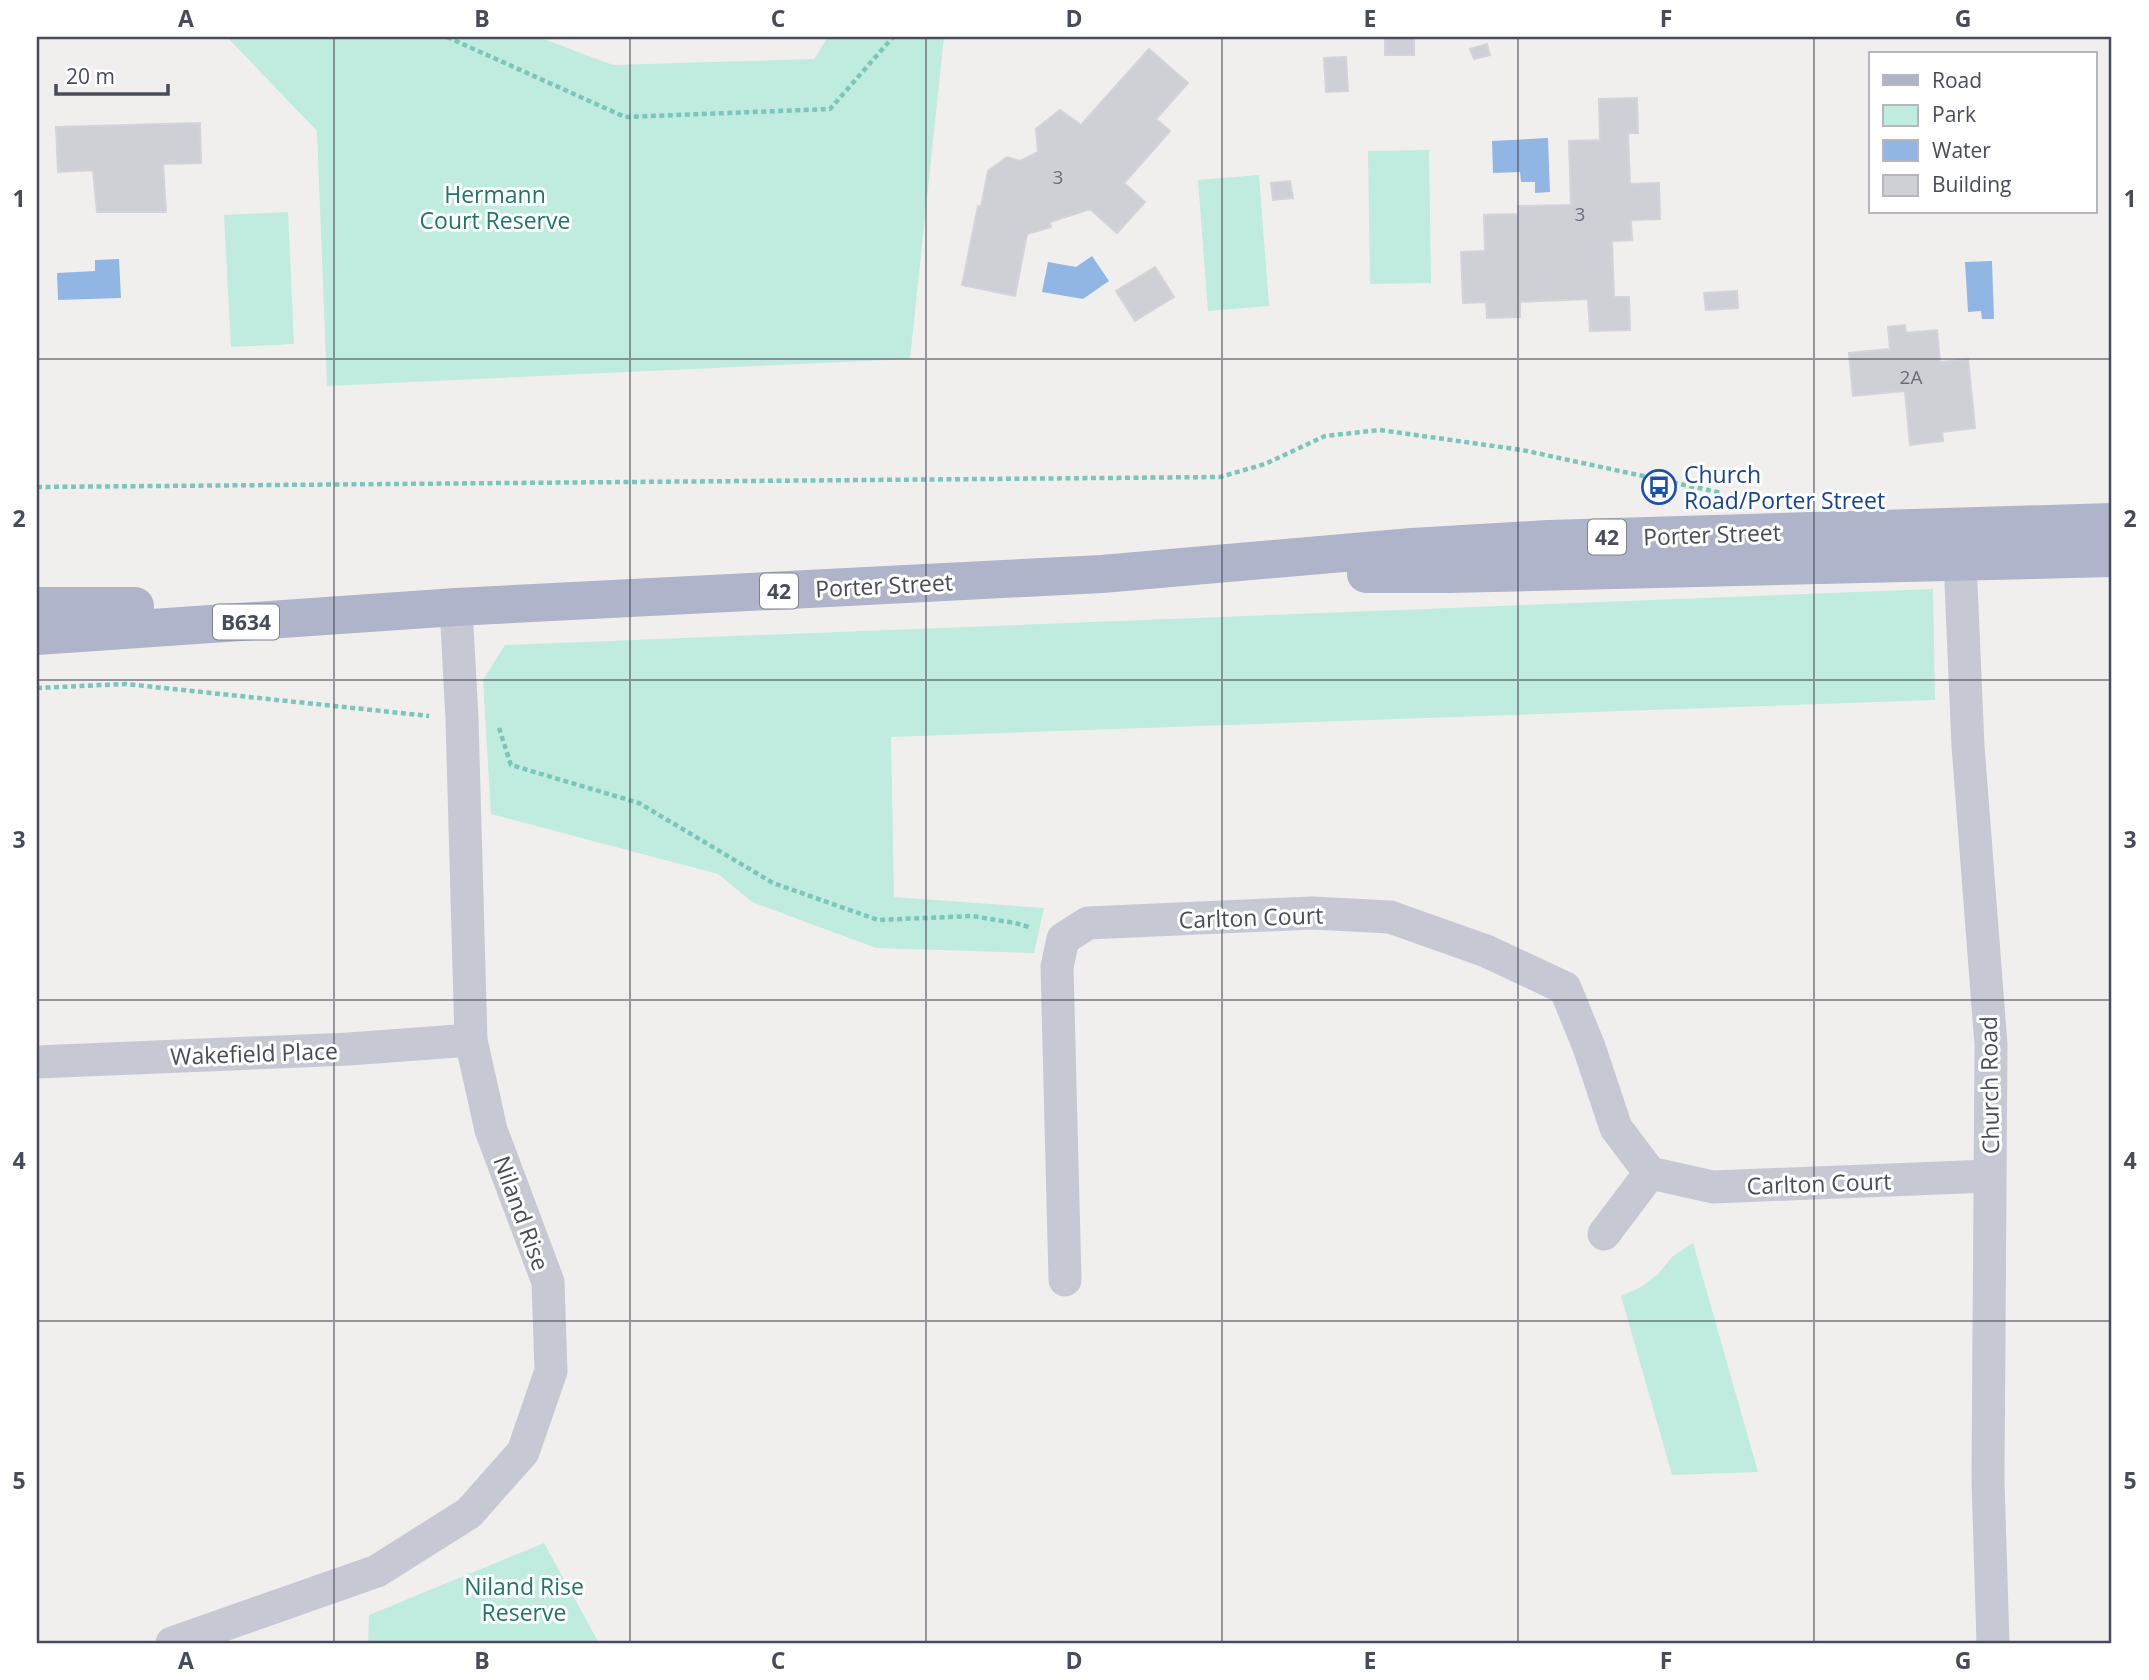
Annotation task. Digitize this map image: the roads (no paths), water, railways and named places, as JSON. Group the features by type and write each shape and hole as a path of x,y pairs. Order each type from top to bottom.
{"main road":[{"name":"Porter Street","path":"37,636 456,607 1102,574 1449,574 1960,544 2112,522"},
{"name":"Porter Street","path":"1960,544 2112,558"},
{"name":"Porter Street","path":"37,606 456,607"}],"street":[{"name":"Church Road","path":"1960,544 1968,746 1991,1045 1988,1480 1993,1643"},
{"name":"Niland Rise","path":"172,1643 377,1571 469,1513 523,1452 551,1371 548,1282 491,1130 471,1040 462,719 456,607"},
{"name":"Carlton Court","path":"1065,1280 1057,967 1063,939 1088,923 1312,913 1390,917 1486,951 1565,988 1589,1047 1616,1128 1650,1173 1713,1187 1989,1176"},
{"name":"Wakefield Place","path":"37,1062 349,1049 471,1040"},
{"path":"1604,1234 1650,1173"}],"water":[{"path":"1548,138 1550,192 1535,193 1535,182 1521,182 1520,172 1493,173 1492,141"},
{"path":"1092,256 1109,281 1083,299 1042,292 1048,262 1076,267"},
{"path":"119,259 121,298 58,300 57,273 95,271 95,260"},
{"path":"1992,261 1994,319 1982,319 1981,311 1968,312 1965,262"}],"place":[{"name":"Church Road/Porter Street","path":"1659,487"}],"park label":[{"name":"Hermann Court Reserve","path":"495,207"},
{"name":"Niland Rise Reserve","path":"524,1599"}]}
